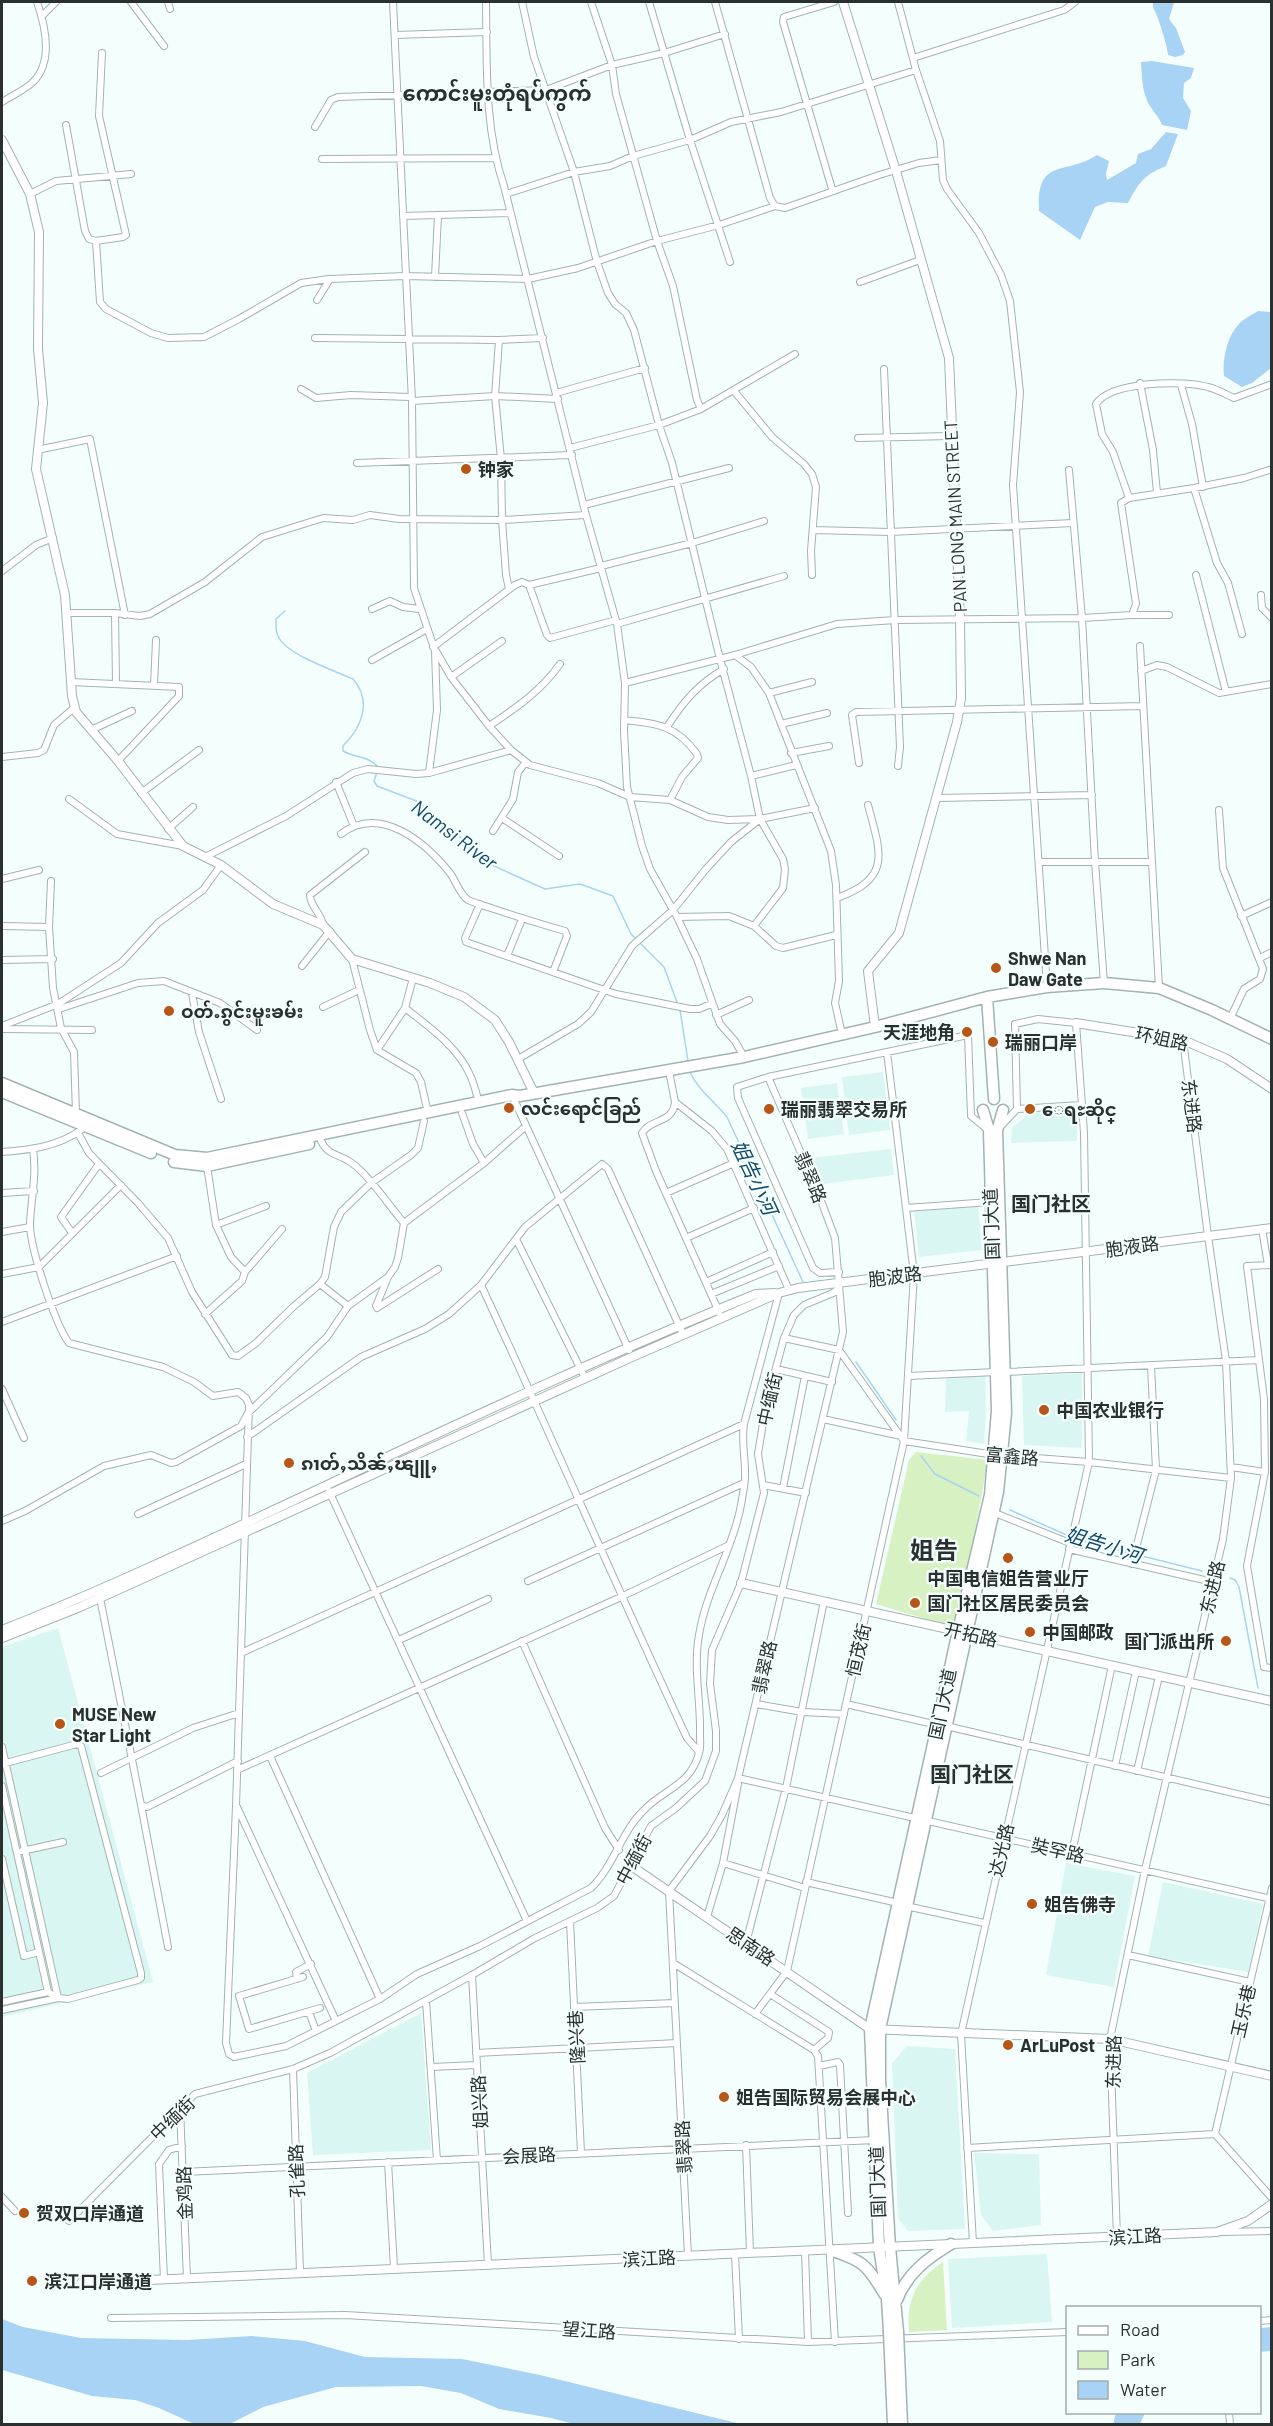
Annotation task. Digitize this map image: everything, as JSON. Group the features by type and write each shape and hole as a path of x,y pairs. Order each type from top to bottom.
{"highway":[{"path":"2,1083 175,1155 207,1158 426,1117 462,1113 534,1093 744,1057 875,1027 987,997 1047,987 1104,983 1159,987 1272,1039"},
{"path":"987,997 994,1099"},
{"path":"2,1092 82,1130 174,1162 207,1166 426,1117 479,1102 515,1098"},
{"path":"994,1099 1001,1103 1003,1110 995,1119 988,1118 983,1110 987,1101 994,1099"},
{"name":"国门大道","path":"962,1632 995,1513 999,1456 998,1411 1001,1372 993,1130 983,1110"},
{"name":"国门大道","path":"997,1264 990,1202 993,1130 1003,1110"},
{"name":"国门大道","path":"893,2332 892,2301 875,2139 875,2029 999,1456"},
{"name":"国门大道","path":"875,2029 885,2247"},
{"path":"830,2250 855,2258 869,2269 892,2301 912,2273 951,2244"},
{"path":"893,2332 893,2424"},
{"path":"893,2332 902,2424"}],"street":[{"path":"2,102 33,82 45,57 42,16 37,2"},
{"path":"42,16 56,2"},
{"path":"131,2 164,45"},
{"path":"168,2 170,9"},
{"path":"393,2 412,399 414,588 434,649 451,677 489,726 511,750 526,762 598,783 630,797 670,800 708,817 728,820 760,819 815,808"},
{"path":"486,2 488,91 494,158 506,194 586,514 617,622 625,683 627,787 645,857 697,959 711,1004 720,1024 735,1041 744,1057"},
{"path":"522,2 534,57 574,172 597,262 608,293 615,304 626,313 634,330 658,425 692,543 760,819 783,859 785,883 754,926"},
{"path":"591,2 612,65 616,94 657,241 673,286 697,400 701,409"},
{"path":"649,2 690,141 730,262"},
{"path":"715,2 770,198 775,206"},
{"path":"832,189 783,22 784,17 834,2"},
{"name":"PAN LONG MAIN STREET","path":"843,2 896,171 949,358 960,618 960,710 899,933 868,971 875,1027"},
{"path":"898,2 916,70 940,141 943,180 979,232 1001,274 1010,301 1020,392 1013,485 1030,707 1047,987"},
{"path":"913,58 1064,10 1076,2"},
{"path":"395,35 487,32"},
{"path":"315,127 331,100 338,97 546,90 612,65 664,53 725,34"},
{"path":"66,125 85,231 89,238 96,241 123,237 126,235 99,116 102,53"},
{"path":"506,194 574,172 610,166 633,156 690,141 731,122 781,112 807,102 868,86 916,70"},
{"path":"2,140 30,194 39,232 38,349 43,402 36,469 53,538 66,613 74,708 183,846"},
{"path":"322,159 494,158"},
{"path":"96,241 102,306 151,333 168,338 204,337 301,283 330,279 405,276 528,279 597,262 657,241 719,225 775,206 785,208 832,189 919,163 941,160"},
{"path":"30,194 56,181 131,174"},
{"path":"403,216 510,213"},
{"path":"435,276 438,215"},
{"path":"860,282 920,260"},
{"path":"317,300 330,279"},
{"path":"315,338 499,340 543,338"},
{"path":"499,340 495,396 501,459 502,520 509,589"},
{"path":"357,463 501,459 571,451 658,425 701,409 795,354"},
{"path":"301,389 316,398 351,395 412,399 557,396 645,368"},
{"path":"884,369 900,756 898,766"},
{"path":"1140,383 1153,450 1157,493"},
{"path":"1129,498 1113,452 1102,434 1096,404 1100,399 1140,383 1206,386 1234,398 1272,384"},
{"path":"1181,385 1192,424 1203,486"},
{"path":"734,391 772,437 804,464 812,474 816,487 812,575"},
{"path":"858,438 951,436"},
{"path":"37,450 90,439 125,615"},
{"path":"584,505 729,468"},
{"path":"1132,615 1136,604 1120,503 1129,498 1244,478 1272,469"},
{"path":"1069,470 1082,618 1104,983"},
{"path":"1194,488 1217,563 1228,583 1242,634"},
{"path":"66,613 115,613 140,616 150,614 205,582 262,537 323,518 353,520 370,515 412,520 502,520 586,514"},
{"path":"434,649 509,589 522,582 529,585 601,567 764,521"},
{"path":"813,530 890,532 957,527 1073,524"},
{"path":"2,571 36,545 53,538"},
{"path":"1196,575 1226,692"},
{"path":"529,585 550,638 706,600 784,576"},
{"path":"1261,595 1262,608 1272,618"},
{"path":"372,609 390,601 403,607 419,609"},
{"path":"115,613 116,684"},
{"path":"625,683 735,655 837,624 960,618 1169,615"},
{"path":"372,660 427,629"},
{"path":"153,686 156,640"},
{"path":"451,677 502,641"},
{"path":"1140,646 1159,987"},
{"path":"429,773 437,710 434,649"},
{"path":"735,655 751,667 769,693 831,851 837,898 836,935 839,981 835,1003 842,1034"},
{"path":"489,726 532,696 550,679 560,664"},
{"path":"1141,670 1157,665 1167,667 1213,691 1226,692 1272,684"},
{"path":"668,727 685,700 704,680 724,669"},
{"path":"71,682 178,686 180,690 178,696 118,761"},
{"path":"769,693 812,682"},
{"path":"859,763 853,713 898,710 1143,706"},
{"path":"2,757 38,753 44,750 54,725 74,708"},
{"path":"91,730 132,711"},
{"path":"781,724 827,713"},
{"path":"624,720 668,727 685,740 699,756 682,777 670,800"},
{"path":"791,753 829,746"},
{"path":"141,793 199,750"},
{"path":"205,857 286,816 352,773 378,771 429,773 511,750"},
{"path":"493,831 513,799 518,772 526,762"},
{"path":"751,776 796,765"},
{"path":"336,782 354,826"},
{"path":"936,798 1035,798 1092,795"},
{"path":"2,1152 33,1149 82,1130 89,1153 160,1227 205,1314 232,1355 238,1356 256,1343 320,1284 325,1277 334,1227 341,1212 371,1183 418,1148 426,1117 421,1082 416,1073 377,1050 352,959 330,931 323,925 273,904 221,865 183,846 117,834 69,800"},
{"path":"837,898 858,890 876,873 878,852 868,805"},
{"path":"168,829 193,807"},
{"path":"1219,810 1223,868 1240,916 1263,969 1260,979 1244,989 1230,1019"},
{"path":"502,818 559,856"},
{"path":"518,1059 578,1024 591,1012 638,941 673,910 731,842 760,819"},
{"path":"341,834 354,826 379,823 393,825 450,873 465,898 567,933 553,972"},
{"path":"323,925 322,917 310,900 310,895 365,852"},
{"path":"1039,862 1152,862"},
{"path":"58,1007 121,963 158,923 203,891 221,865"},
{"path":"2,879 39,870"},
{"path":"51,881 49,927 53,988 61,1028 74,1052 76,1114"},
{"path":"1240,916 1272,902"},
{"path":"480,904 465,941 605,990 683,1008 699,1009 711,1004"},
{"path":"677,917 689,915 712,918 724,915 754,926 776,946 783,948 836,935"},
{"path":"507,956 522,919"},
{"path":"2,926 49,927"},
{"path":"302,966 330,931"},
{"path":"1260,958 1272,951"},
{"path":"2,960 52,959"},
{"path":"352,959 464,997 495,1020 518,1059 534,1093"},
{"path":"377,1050 405,1008 413,978"},
{"path":"2,1028 58,1007 138,982 164,981 220,1003 257,1030"},
{"path":"323,1007 359,990"},
{"path":"192,993 199,1032 221,1099"},
{"path":"716,1015 749,1000"},
{"path":"405,1008 431,1028 460,1058 471,1075 479,1102"},
{"path":"1017,1109 1016,1024 1038,1019 1076,1023"},
{"name":"环姐路","path":"1076,1023 1183,1040 1227,1059 1272,1089"},
{"name":"达光路","path":"973,2243 961,2034 1089,1462 1082,1105 1076,1023"},
{"path":"2,1028 92,1030"},
{"path":"839,1272 820,1273 813,1268 738,1098 737,1087 768,1077 968,1035 971,1116 993,1130 1017,1109 1082,1105"},
{"name":"东进路","path":"1117,2237 1110,2039 1145,1870 1223,1539 1231,1478 1226,1361 1183,1040"},
{"name":"恒茂街","path":"755,2014 787,1971 903,1439 914,1274 887,1052"},
{"path":"669,1071 675,1108 668,1118 648,1126 642,1133 720,1314"},
{"name":"翡翠路","path":"688,2256 669,1892 710,1836 738,1778 832,1382 843,1324 835,1238 828,1216 768,1077"},
{"path":"515,1098 632,1357"},
{"path":"675,1102 721,1140 734,1163 789,1290"},
{"path":"462,1113 473,1144 484,1163"},
{"path":"2,1521 25,1511 104,1466 151,1455 171,1463 176,1462 238,1429 248,1413 327,1337 348,1306 388,1277 396,1267 404,1223 484,1163 526,1126"},
{"path":"321,1141 329,1154 357,1166 404,1223"},
{"path":"33,1149 36,1170 30,1227 39,1267 58,1321 69,1343 164,1367 194,1382 213,1396 238,1392 246,1398 248,1413 246,1523 227,2049 229,2054 239,2057 286,2046 336,2022 380,1999 417,1974 480,1946 591,1888 602,1878 642,1811 678,1787 688,1776 699,1753 700,1722 697,1680 699,1636 708,1601 740,1512 744,1483 741,1442 744,1424 779,1293"},
{"path":"666,1193 734,1163"},
{"path":"72,1233 61,1217 99,1164"},
{"path":"247,1437 361,1357 425,1329 449,1314 481,1285 525,1227 600,1165 607,1166 683,1334"},
{"path":"207,1166 216,1225 231,1257 245,1272"},
{"path":"2,1274 39,1267 122,1185"},
{"path":"2,1193 34,1191"},
{"path":"906,1208 990,1202"},
{"path":"216,1225 266,1206"},
{"path":"686,1238 754,1208"},
{"path":"2,1232 30,1227"},
{"name":"胞液路","path":"997,1264 1272,1228"},
{"path":"205,1314 242,1281 245,1272 282,1229"},
{"path":"1262,1229 1270,1265 1247,1266 1263,1399 1265,1472 1247,1566 1264,1666 1272,1668"},
{"path":"516,1239 585,1378"},
{"path":"706,1282 773,1252"},
{"path":"2,1322 177,1256"},
{"name":"胞波路","path":"720,1314 798,1288 997,1264"},
{"path":"711,1294 778,1266"},
{"path":"388,1277 377,1308 438,1269"},
{"name":"中缅街","path":"69,2221 195,2094 293,2069 330,2053 472,1976 535,1938 597,1908 614,1896 651,1826 676,1808 705,1781 716,1751 710,1684 712,1650 741,1583 764,1493 758,1454 766,1405 784,1338 798,1309 833,1293 840,1283"},
{"path":"320,1284 348,1306"},
{"path":"481,1285 601,1548 621,1598 687,1738 699,1753"},
{"path":"2,1630 46,1613 246,1523 530,1390 679,1324 720,1314"},
{"path":"2,1638 100,1598 330,1495 683,1334 720,1314"},
{"path":"784,1338 839,1350 903,1439"},
{"path":"908,1376 1259,1360"},
{"path":"1133,1557 1156,1470 1151,1365"},
{"path":"776,1369 832,1382"},
{"path":"783,1488 806,1376"},
{"path":"2,1389 24,1438"},
{"name":"富鑫路","path":"823,1419 903,1439 999,1456 1089,1462 1231,1478"},
{"path":"241,1653 744,1424"},
{"path":"457,1425 462,1434"},
{"path":"398,1452 402,1462"},
{"path":"138,1515 246,1464"},
{"path":"1231,1467 1265,1472"},
{"path":"528,1581 744,1483"},
{"path":"326,1485 527,1921"},
{"path":"764,1485 806,1492"},
{"path":"995,1513 1071,1542 1133,1557 1213,1582"},
{"path":"237,1770 621,1598 727,1546"},
{"name":"开拓路","path":"741,1583 1272,1701"},
{"path":"100,1598 168,1947"},
{"path":"399,1640 488,1599"},
{"path":"746,1943 786,1788 824,1601"},
{"path":"522,1641 605,1828 619,1850"},
{"path":"1072,1853 1112,1665"},
{"path":"1115,1766 1136,1671"},
{"path":"1137,1771 1159,1676"},
{"path":"756,1704 802,1712 844,1714"},
{"path":"846,1704 1272,1802"},
{"path":"101,1773 193,1728 239,1713"},
{"path":"2,2002 48,1992 58,1998 68,2000 138,1980 141,1973 81,1746 77,1744 3,1764"},
{"path":"2,1747 3,1764 58,1998"},
{"path":"270,1756 380,1999"},
{"path":"141,1805 147,1807 238,1761"},
{"path":"707,1917 723,1863 735,1806 738,1778"},
{"name":"奘罕路","path":"738,1778 1270,1898"},
{"path":"2,1786 3,1804 48,1992"},
{"path":"236,1806 336,2022"},
{"path":"16,1852 63,1842"},
{"path":"2,1859 24,1956 39,1952"},
{"path":"723,1863 806,1885 984,1923"},
{"name":"思南路","path":"630,1865 875,2029"},
{"path":"7,1885 23,1882"},
{"name":"玉乐巷","path":"1215,2134 1272,1888"},
{"name":"隆兴巷","path":"570,1921 581,2153"},
{"path":"1128,1955 1250,1982"},
{"path":"673,1963 814,2050 819,2066 835,2342"},
{"path":"311,1964 296,1972 300,1978 239,1996 249,2029 320,2008"},
{"name":"姐兴路","path":"472,1976 488,2265"},
{"path":"770,1994 829,2032 828,2038 814,2050"},
{"path":"2,2010 58,1998"},
{"path":"426,2001 437,2160"},
{"path":"574,2007 675,2003"},
{"path":"309,2012 316,2031"},
{"path":"875,2029 1110,2039 1272,2076"},
{"path":"476,2053 677,2043"},
{"path":"819,2066 834,2062 840,2065 848,2213"},
{"path":"430,2067 477,2065"},
{"name":"孔雀路","path":"293,2069 300,2272"},
{"name":"金鸡路","path":"180,2108 187,2279"},
{"path":"967,2148 1215,2134 1272,2198"},
{"name":"会展路","path":"183,2172 875,2139"},
{"path":"746,2145 750,2253"},
{"path":"164,2280 159,2164 169,2150 182,2146"},
{"path":"388,2162 394,2268"},
{"path":"2,2197 15,2211"},
{"name":"滨江路","path":"81,2283 1217,2232 1248,2221 1272,2204"},
{"path":"1217,2232 1272,2230"},
{"path":"805,2251 808,2342"},
{"path":"735,2254 740,2339"},
{"name":"望江路","path":"111,2318 345,2315 808,2342 1066,2332"}],"shaded area":[{"path":"883,1072 890,1130 849,1135 842,1077"},
{"path":"837,1083 844,1134 808,1139 801,1088"},
{"path":"1077,1108 1077,1141 1011,1143 1012,1127 1026,1117 1027,1111"},
{"path":"891,1149 894,1175 822,1184 810,1158"},
{"path":"978,1205 982,1250 919,1257 914,1210"},
{"path":"1082,1373 1082,1448 1024,1445 1022,1376"},
{"path":"985,1374 984,1444 966,1441 969,1411 945,1412 946,1377"},
{"path":"58,1628 153,1982 2,2017 2,1647"},
{"path":"1066,1863 1135,1876 1114,1987 1046,1975"},
{"path":"1163,1882 1263,1904 1248,1972 1148,1956"},
{"path":"421,2013 431,2150 313,2155 307,2073"},
{"path":"907,2046 955,2049 965,2229 908,2231 898,2218 892,2063"},
{"path":"974,2153 1039,2154 1041,2225 993,2231 981,2215"},
{"path":"1047,2254 1052,2322 952,2328 948,2259"}],"green space":[{"path":"916,1452 988,1460 960,1613 949,1626 876,1604 909,1460"},
{"path":"943,2262 947,2330 909,2332 909,2310 915,2292 926,2276"}],"water":[{"path":"1153,2 1174,2 1169,19 1176,28 1185,52 1183,55 1175,57 1168,55"},
{"path":"1152,61 1194,68 1191,78 1184,83 1183,98 1191,111 1187,130 1162,125 1149,104 1143,87 1141,62"},
{"path":"1166,132 1178,134 1166,166 1143,180 1128,203 1108,202 1095,207 1080,240 1039,211 1042,182 1055,170 1097,155 1109,161 1107,180 1136,163 1138,154 1151,149"},
{"path":"1258,311 1271,312 1271,368 1252,383 1242,387 1224,376 1225,356 1234,330 1242,321"},
{"path":"2,2319 23,2327 81,2338 187,2340 252,2336 305,2341 365,2357 462,2359 540,2375 741,2424 574,2424 499,2409 461,2393 421,2386 336,2387 263,2407 232,2424 194,2424 135,2400 92,2396 2,2370"},
{"path":"1271,2327 1271,2351 1261,2352 1261,2328"},
{"path":"1116,2414 1145,2414 1140,2424 1113,2424"}],"waterway":[{"name":"Namsi River","path":"285,611 276,619 277,633 284,644 313,662 353,679 359,688 362,697 362,714 355,731 343,746 343,751 370,760 378,767"},
{"name":"Namsi River","path":"377,772 374,781 377,786 419,802 494,866 545,889 580,884 613,896 631,934 636,939"},
{"name":"Namsi River","path":"639,942 664,967 678,1005"},
{"name":"Namsi River","path":"680,1010 688,1061"},
{"name":"姐告小河","path":"690,1072 702,1090 727,1117 803,1282"},
{"name":"姐告小河","path":"856,1362 896,1420"},
{"name":"姐告小河","path":"921,1456 935,1474 979,1496"},
{"name":"姐告小河","path":"1010,1510 1069,1536"},
{"name":"姐告小河","path":"1074,1538 1133,1554"},
{"name":"姐告小河","path":"1138,1555 1202,1571"},
{"name":"姐告小河","path":"1230,1578 1235,1580 1239,1587 1258,1688"}],"place":[{"name":"钟家","path":"466,469"},
{"name":"Shwe Nan Daw Gate","path":"996,968"},
{"name":"ဝတ်ႉၵွင်းမူးၶမ်း","path":"169,1011"},
{"name":"天涯地角","path":"967,1032"},
{"name":"瑞丽口岸","path":"993,1042"},
{"name":"လင်းရောင်ခြည်","path":"509,1108"},
{"name":"瑞丽翡翠交易所","path":"769,1109"},
{"name":"ေရႊဆိုင္","path":"1030,1109"},
{"name":"中国农业银行","path":"1044,1410"},
{"name":"ၵၢတ်ႇသိၼ်ႇၽျူႇ","path":"289,1463"},
{"name":"中国电信姐告营业厅","path":"1008,1558"},
{"name":"国门社区居民委员会","path":"915,1603"},
{"name":"中国邮政","path":"1030,1632"},
{"name":"国门派出所","path":"1226,1641"},
{"name":"MUSE New Star Light","path":"60,1724"},
{"name":"姐告佛寺","path":"1032,1904"},
{"name":"ArLuPost","path":"1008,2045"},
{"name":"姐告国际贸易会展中心","path":"724,2097"},
{"name":"贺双口岸通道","path":"24,2213"},
{"name":"滨江口岸通道","path":"32,2281"}],"district":[{"name":"ကောင်းမူးတုံရပ်ကွက်","path":"497,92"},
{"name":"国门社区","path":"1051,1203"},
{"name":"姐告","path":"934,1549"},
{"name":"国门社区","path":"972,1773"}]}
